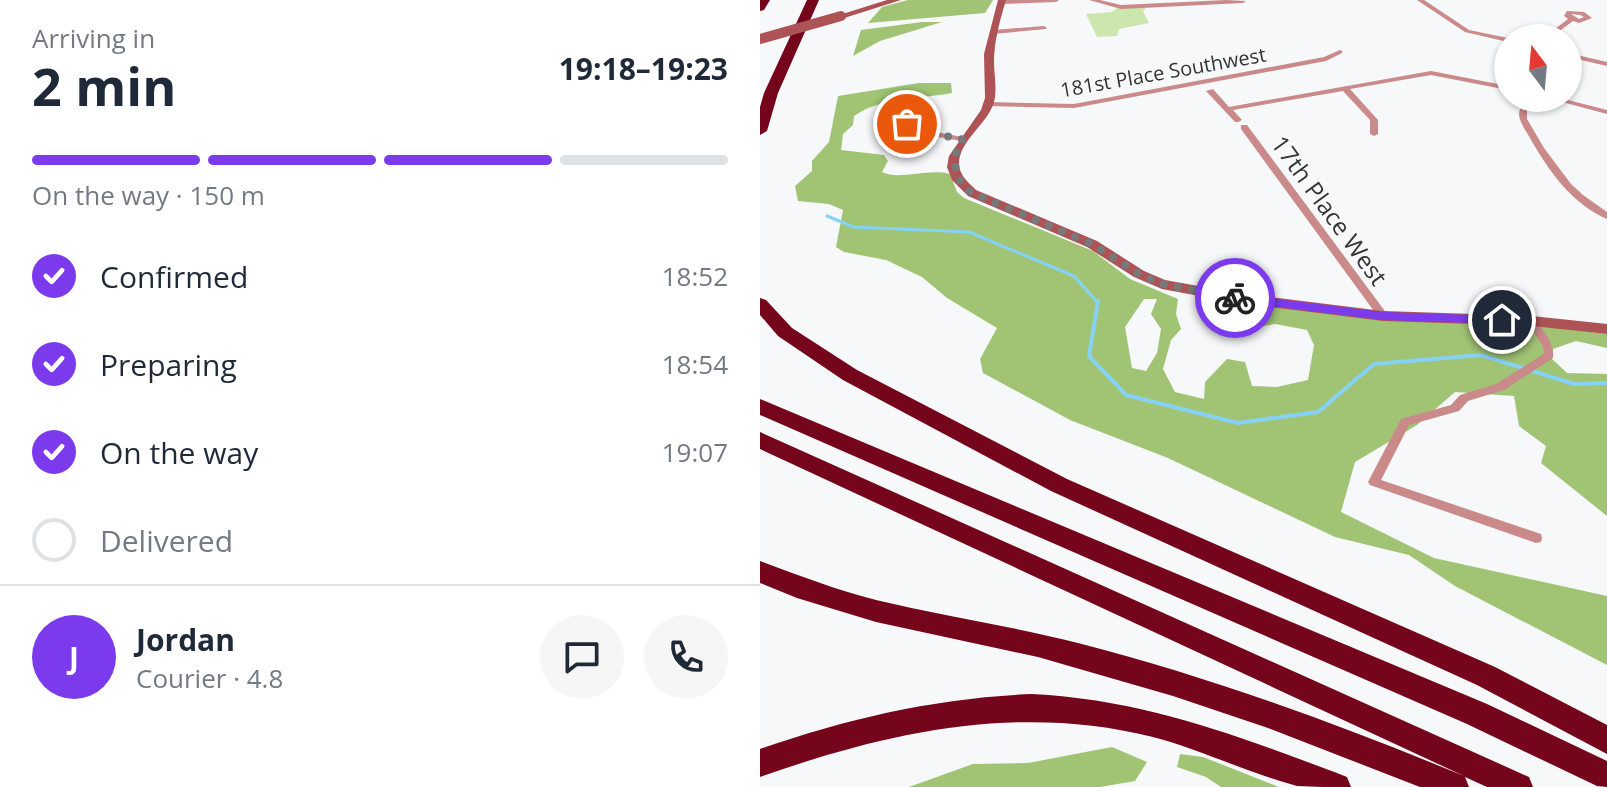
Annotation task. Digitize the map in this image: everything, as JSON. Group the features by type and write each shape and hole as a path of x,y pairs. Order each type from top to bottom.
{"highway":[{"path":"760,8 764,0"},
{"path":"760,131 771,93 813,0"},
{"path":"760,110 771,93"},
{"path":"760,304 785,332 850,375 1059,485 1486,676 1607,740"},
{"path":"760,407 1477,714 1607,776"},
{"path":"760,440 1519,787"},
{"path":"760,572 825,596 1075,654 1181,685 1245,706 1455,787"},
{"path":"760,763 840,736 927,716 1053,710 1121,716 1184,732 1337,787"}],"street":[{"path":"760,39 897,0"},
{"path":"1056,0 1002,1 988,56 988,104 957,150 955,167 966,189 1001,207 1092,244 1151,279 1237,298 1383,316 1532,321 1607,329"},
{"path":"1092,0 1121,7 1243,1"},
{"path":"1420,0 1467,31 1494,37"},
{"path":"1564,24 1571,19"},
{"path":"993,32 1044,28"},
{"name":"181st Place Southwest","path":"988,104 1074,106 1326,59 1340,52"},
{"path":"1582,58 1607,64"},
{"path":"1228,109 1431,73 1494,85"},
{"path":"1345,88 1374,120 1374,134"},
{"name":"17th Place West","path":"1210,91 1241,124 1383,316"},
{"path":"1582,106 1607,112"},
{"path":"1523,112 1523,119 1566,187 1576,198 1607,216"},
{"path":"907,124 929,133 962,139"},
{"path":"1532,321 1548,347 1549,355 1515,379 1464,398 1455,408 1405,422 1374,482 1536,538"}],"green space":[{"path":"908,0 993,0 985,13 868,23 882,7"},
{"path":"1117,8 1146,8 1143,11 1149,23 1119,29 1117,36 1097,37 1086,14 1112,12"},
{"path":"942,22 880,41 853,56 861,30"},
{"path":"919,83 951,83 952,93 888,102 854,116 853,125 843,134 841,150 884,155 888,161 882,172 889,174 950,174 957,192 964,198 1093,251 1130,279 1178,299 1176,314 1181,329 1171,340 1163,369 1175,392 1204,399 1205,382 1227,359 1245,362 1252,386 1277,387 1308,380 1314,345 1307,330 1275,324 1239,330 1232,314 1240,302 1523,324 1607,334 1607,348 1576,341 1553,349 1552,359 1567,373 1607,374 1607,516 1541,463 1546,446 1519,426 1514,396 1455,392 1417,425 1355,462 1341,512 1434,558 1607,596 1607,665 1455,586 1409,555 1335,537 1168,458 1070,420 983,373 980,359 997,328 947,298 922,277 886,260 844,252 836,247 843,210 829,204 798,201 795,186 812,171 812,161 829,142 838,96","holes":["1144,299 1157,299 1151,314 1161,329 1157,353 1146,371 1132,368 1125,327"]},
{"path":"1112,747 1147,762 1135,781 1100,787 909,787 973,764 1028,763"},
{"path":"1180,754 1203,757 1279,787 1221,787 1206,777 1177,767"}],"waterway":[{"path":"827,216 854,227 969,232 1074,276 1098,303"},
{"path":"1098,303 1089,356 1126,395 1238,423 1318,412 1374,364 1481,355 1574,384 1607,383"}],"way so far":[{"path":"907,124 929,133 962,139 955,167 962,184 972,193 1092,244 1139,274 1162,284 1235,298"}],"route":[{"path":"1235,298 1383,316 1502,320"}]}
